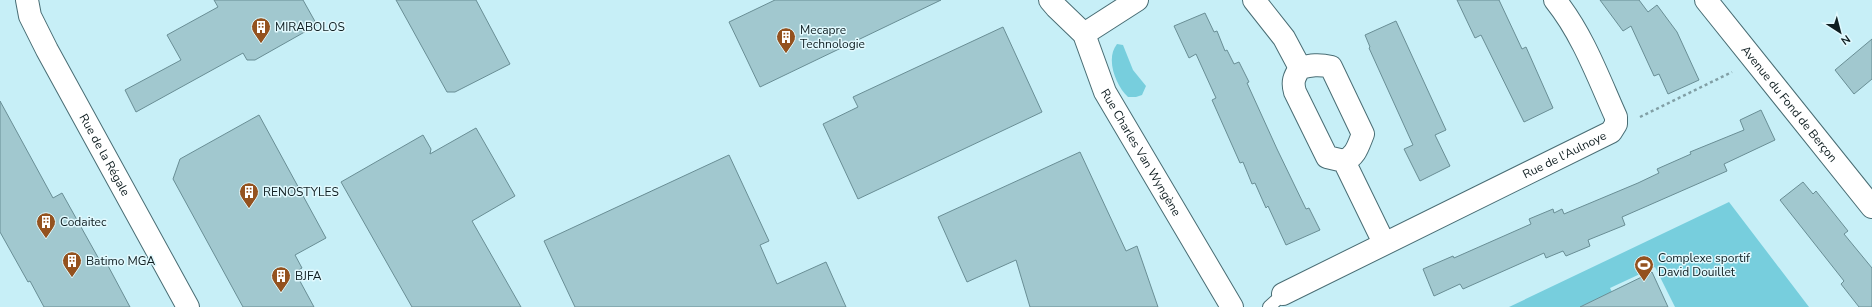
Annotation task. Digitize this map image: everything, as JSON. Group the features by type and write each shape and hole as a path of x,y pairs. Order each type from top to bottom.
{"street":[{"name":"Rue de la Régale","path":"27,0 30,16 47,50 188,307"},
{"name":"Rue Charles Van Wyngène","path":"1050,0 1084,34 1105,92 1232,307"},
{"path":"1084,34 1137,0"},
{"path":"1254,0 1284,38 1300,68"},
{"name":"Rue de l'Aulnoye","path":"1276,301 1384,243 1611,132 1616,124 1616,117 1582,42 1570,21 1555,0"},
{"name":"Avenue du Fond de Berçon","path":"1706,0 1872,207"},
{"path":"1311,65 1322,65 1330,68 1353,114 1362,134 1356,152 1352,158 1344,162 1327,157 1295,92 1293,85 1294,77 1300,68 1311,65"},
{"path":"1344,162 1384,243"}],"path":[{"path":"1611,132 1755,61"}],"shaded area":[{"path":"1117,44 1123,45 1133,70 1146,86 1142,95 1128,97 1116,79 1112,64 1112,57"},
{"path":"1729,202 1809,307 1675,307 1655,267 1610,288 1612,292 1580,307 1509,307"}],"building":[{"path":"214,0 303,0 317,25 255,60 247,60 243,53 136,112 125,90 181,60 167,35 218,7"},
{"path":"396,0 476,0 510,64 455,92 447,92"},
{"name":"Mecapre Technologie","path":"775,0 941,0 760,87 729,22"},
{"path":"1457,0 1499,0 1522,49 1526,47 1553,108 1524,122 1481,35 1475,38"},
{"path":"1600,0 1639,0 1648,12 1657,5 1677,32 1699,80 1668,94 1659,74 1654,76 1631,26 1623,31"},
{"path":"1205,13 1214,32 1217,31 1225,51 1227,50 1234,64 1239,62 1277,149 1306,209 1309,208 1320,230 1286,245 1268,206 1266,208 1255,183 1252,184 1243,162 1240,163 1212,100 1216,98 1196,54 1189,58 1174,26"},
{"path":"1396,21 1446,130 1435,135 1450,166 1420,181 1404,149 1413,145 1369,48 1370,47 1365,35"},
{"path":"1003,27 1042,112 858,199 823,124 858,107 853,97"},
{"path":"1872,39 1872,79 1854,94 1835,70"},
{"path":"0,101 53,198 62,193 100,261 106,262 130,307 44,307 30,281 28,282 0,232"},
{"path":"1761,110 1775,140 1724,164 1727,171 1622,217 1625,225 1588,240 1590,246 1566,256 1563,251 1546,258 1544,253 1463,289 1460,284 1434,296 1423,269 1453,256 1454,258 1531,224 1529,219 1553,209 1554,213 1562,209 1564,214 1638,183 1659,173 1657,169 1691,154 1690,152 1744,130 1740,120"},
{"name":"RENOSTYLES","path":"259,115 326,238 295,255 302,268 295,272 314,307 243,307 173,179 180,159"},
{"path":"476,128 515,196 472,221 521,307 412,307 341,182 423,135 431,149 430,154"},
{"path":"1080,152 1126,251 1137,246 1158,307 1030,307 1016,260 967,282 938,217"},
{"path":"729,155 769,241 760,245 777,284 826,262 846,307 575,307 544,241"},
{"path":"1803,182 1813,194 1816,191 1848,231 1844,234 1872,268 1872,307 1859,307 1841,284 1844,281 1780,200"},
{"name":"Complexe sportif David Douillet","path":"1652,272 1668,307 1580,307"}],"place":[{"name":"MIRABOLOS","path":"261,44"},
{"name":"Mecapre Technologie","path":"786,54"},
{"name":"RENOSTYLES","path":"249,209"},
{"name":"Codaitec","path":"46,239"},
{"name":"Batimo MGA","path":"72,278"},
{"name":"Complexe sportif David Douillet","path":"1644,282"},
{"name":"BJFA","path":"281,293"}]}
